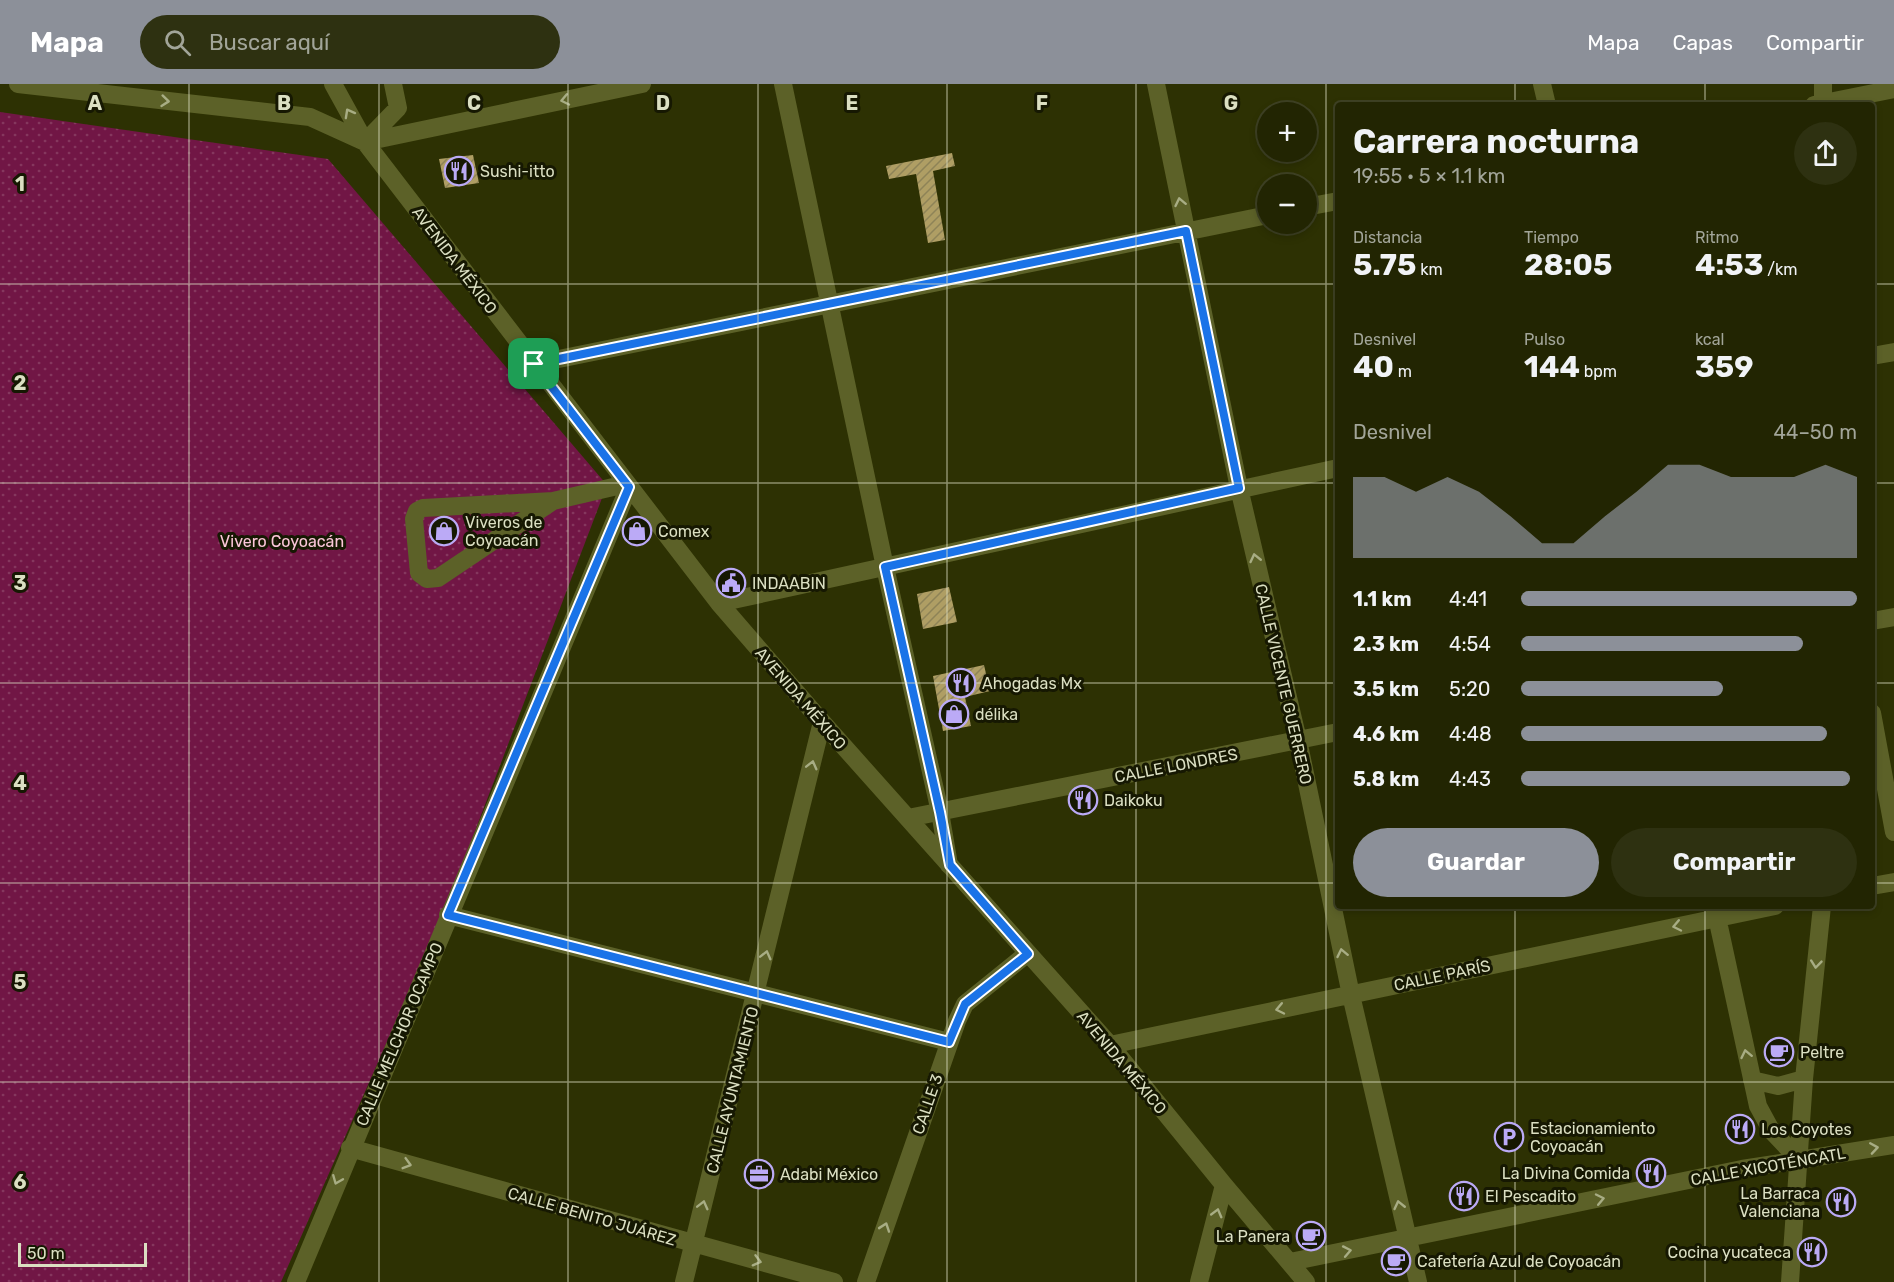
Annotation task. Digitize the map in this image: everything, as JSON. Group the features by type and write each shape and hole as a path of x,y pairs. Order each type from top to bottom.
{"street":[{"path":"18,84 106,89 310,117 365,142 642,84"},
{"name":"AVENIDA MÉXICO","path":"333,84 365,142 719,603 1110,1045 1306,1282"},
{"path":"365,142 398,108 393,84"},
{"path":"783,84 950,865"},
{"name":"CALLE VICENTE GUERRERO","path":"1156,84 1239,488 1298,740 1351,995 1418,1282"},
{"path":"1542,84 1546,102"},
{"path":"1820,102 1822,84"},
{"path":"1829,102 1894,88"},
{"path":"1317,205 1335,202"},
{"path":"534,364 1257,217"},
{"path":"1875,355 1894,352"},
{"path":"719,603 1335,469"},
{"path":"553,501 438,578 427,579 419,573 414,519 417,511 423,508 553,501 627,486"},
{"name":"CALLE MELCHOR OCAMPO","path":"296,1282 627,486"},
{"path":"1875,620 1894,617"},
{"name":"CALLE AYUNTAMIENTO","path":"684,1282 822,722"},
{"path":"1875,729 1894,832"},
{"name":"CALLE LONDRES","path":"908,818 1335,733"},
{"path":"1875,885 1894,882"},
{"name":"CALLE PARÍS","path":"1110,1045 1351,995 1716,912 1746,909"},
{"path":"1790,1282 1804,1079 1822,909"},
{"path":"1716,912 1758,1106 1771,1130 1799,1160"},
{"path":"448,915 949,1042"},
{"name":"CALLE 3","path":"866,1282 949,1042 965,1004 1028,954"},
{"path":"1752,1080 1778,1086 1804,1079"},
{"name":"CALLE XICOTÉNCATL","path":"1290,1262 1742,1169 1894,1145"},
{"name":"CALLE BENITO JUÁREZ","path":"350,1148 834,1282"},
{"path":"1199,1282 1224,1185"}],"green space":[{"name":"Vivero Coyoacán","path":"0,112 328,159 607,485 443,915 281,1282 0,1282"}],"building":[{"path":"952,153 955,166 933,171 945,240 928,243 916,174 889,179 886,166"},
{"name":"Sushi-itto","path":"473,155 479,183 445,188 439,159"},
{"path":"949,587 957,622 923,629 917,594"},
{"name":"Ahogadas Mx","path":"984,665 990,691 965,697 971,726 943,731 933,676"}],"place":[{"name":"Sushi-itto","path":"459,171"},
{"name":"Viveros de Coyoacán","path":"444,531"},
{"name":"Comex","path":"637,531"},
{"name":"INDAABIN","path":"731,583"},
{"name":"Ahogadas Mx","path":"961,683"},
{"name":"délika","path":"954,714"},
{"name":"Daikoku","path":"1083,800"},
{"name":"Peltre","path":"1779,1052"},
{"name":"Los Coyotes","path":"1740,1129"},
{"name":"Estacionamiento Coyoacán","path":"1509,1137"},
{"name":"La Divina Comida","path":"1651,1173"},
{"name":"Adabi México","path":"759,1174"},
{"name":"El Pescadito","path":"1464,1196"},
{"name":"La Barraca Valenciana","path":"1841,1202"},
{"name":"La Panera","path":"1311,1236"},
{"name":"Cocina yucateca","path":"1812,1252"},
{"name":"Cafetería Azul de Coyoacán","path":"1396,1261"}],"route":[{"path":"1186,231 1239,488 885,567 950,865 1028,954 965,1004 949,1042 448,915 629,487 534,364 1186,231"}]}
